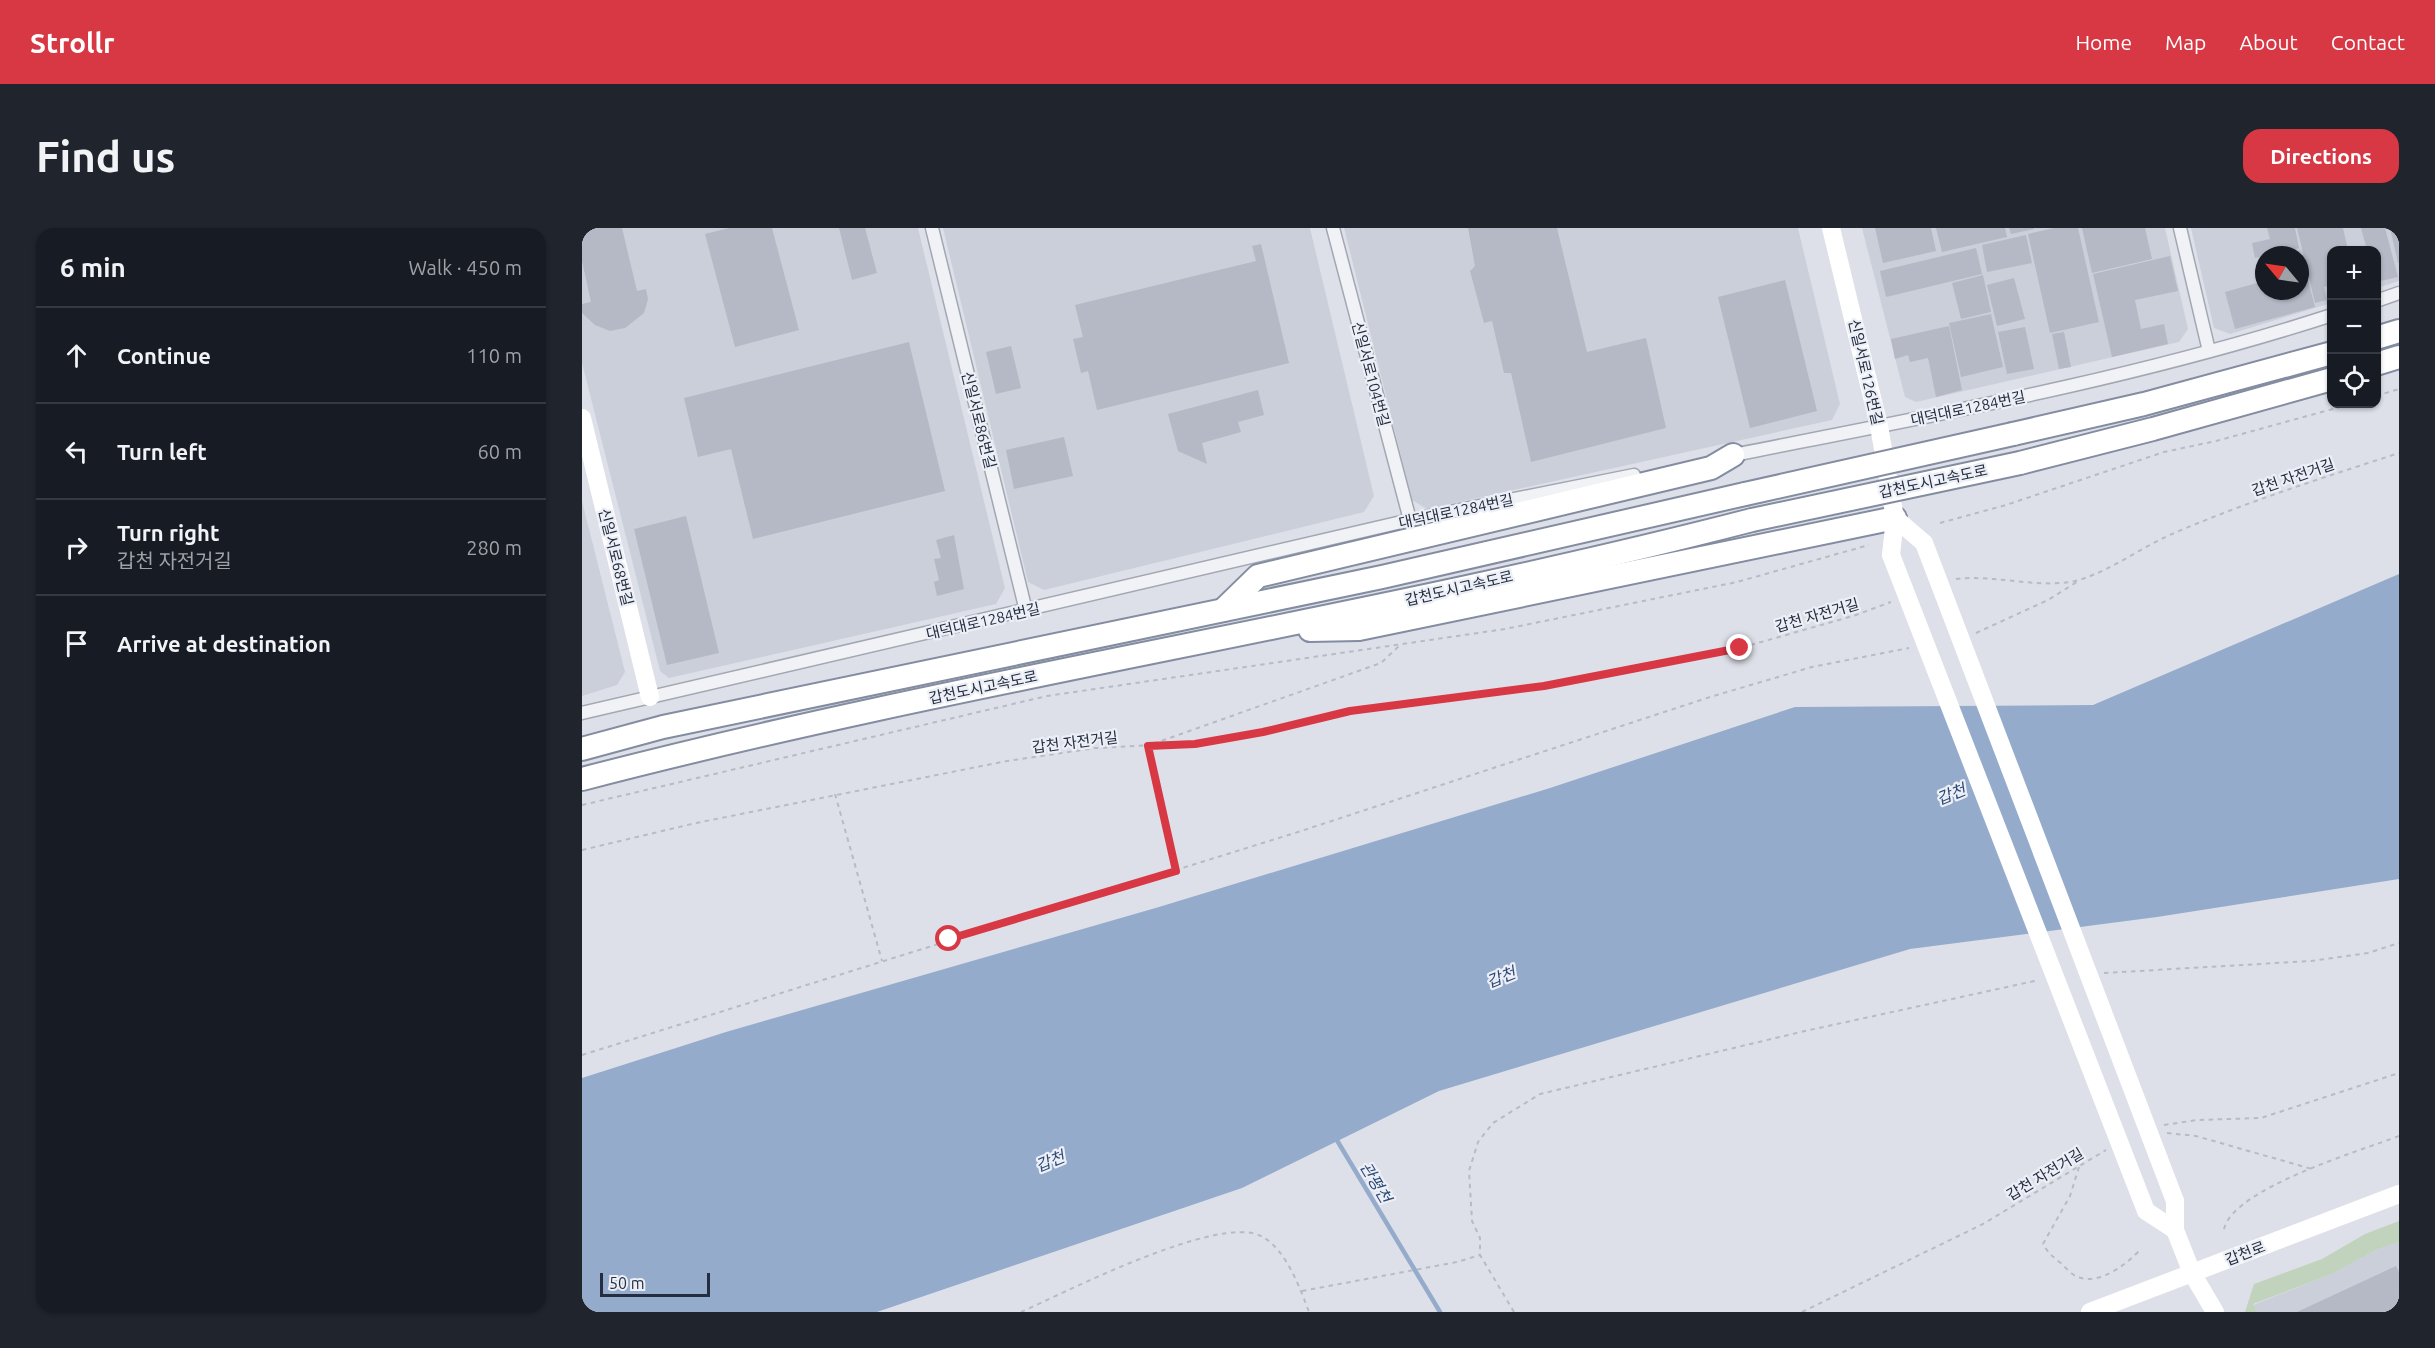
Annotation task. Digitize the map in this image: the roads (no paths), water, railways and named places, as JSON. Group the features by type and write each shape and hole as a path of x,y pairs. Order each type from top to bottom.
{"highway":[{"path":"2381,336 2399,331"},
{"name":"갑천도시고속도로","path":"582,749 663,727 1382,577 1745,495 2144,404 2327,354"},
{"path":"2381,362 2399,357"},
{"name":"갑천도시고속도로","path":"582,779 667,757 1024,678 1384,605 1752,520 2019,463 2164,426 2327,380"},
{"path":"1223,610 1258,576 1712,468 1733,455"},
{"path":"1252,632 1359,629 1895,518"}],"street":[{"name":"신일서로86번길","path":"932,228 1026,611"},
{"name":"신일서로104번길","path":"1333,228 1410,520"},
{"name":"신일서로126번길","path":"1831,228 1879,426 1895,518 1892,555 2146,1211 2175,1230"},
{"path":"2180,228 2210,351"},
{"path":"2379,300 2399,293"},
{"name":"대덕대로1284번길","path":"582,713 1410,520 2061,388 2210,351 2327,316"},
{"name":"신일서로68번길","path":"582,418 650,697"},
{"path":"1895,518 1924,543 2175,1201 2175,1230 2192,1273 2215,1312"},
{"name":"갑천로","path":"2090,1312 2399,1194"}],"water":[{"name":"갑천","path":"2399,574 2399,879 2157,917 1910,949 1439,1091 1242,1188 877,1312 582,1312 582,1078 726,1032 1159,907 1550,788 1795,707 2093,705"}],"waterway":[{"name":"관평천","path":"1335,1137 1440,1312"}]}
